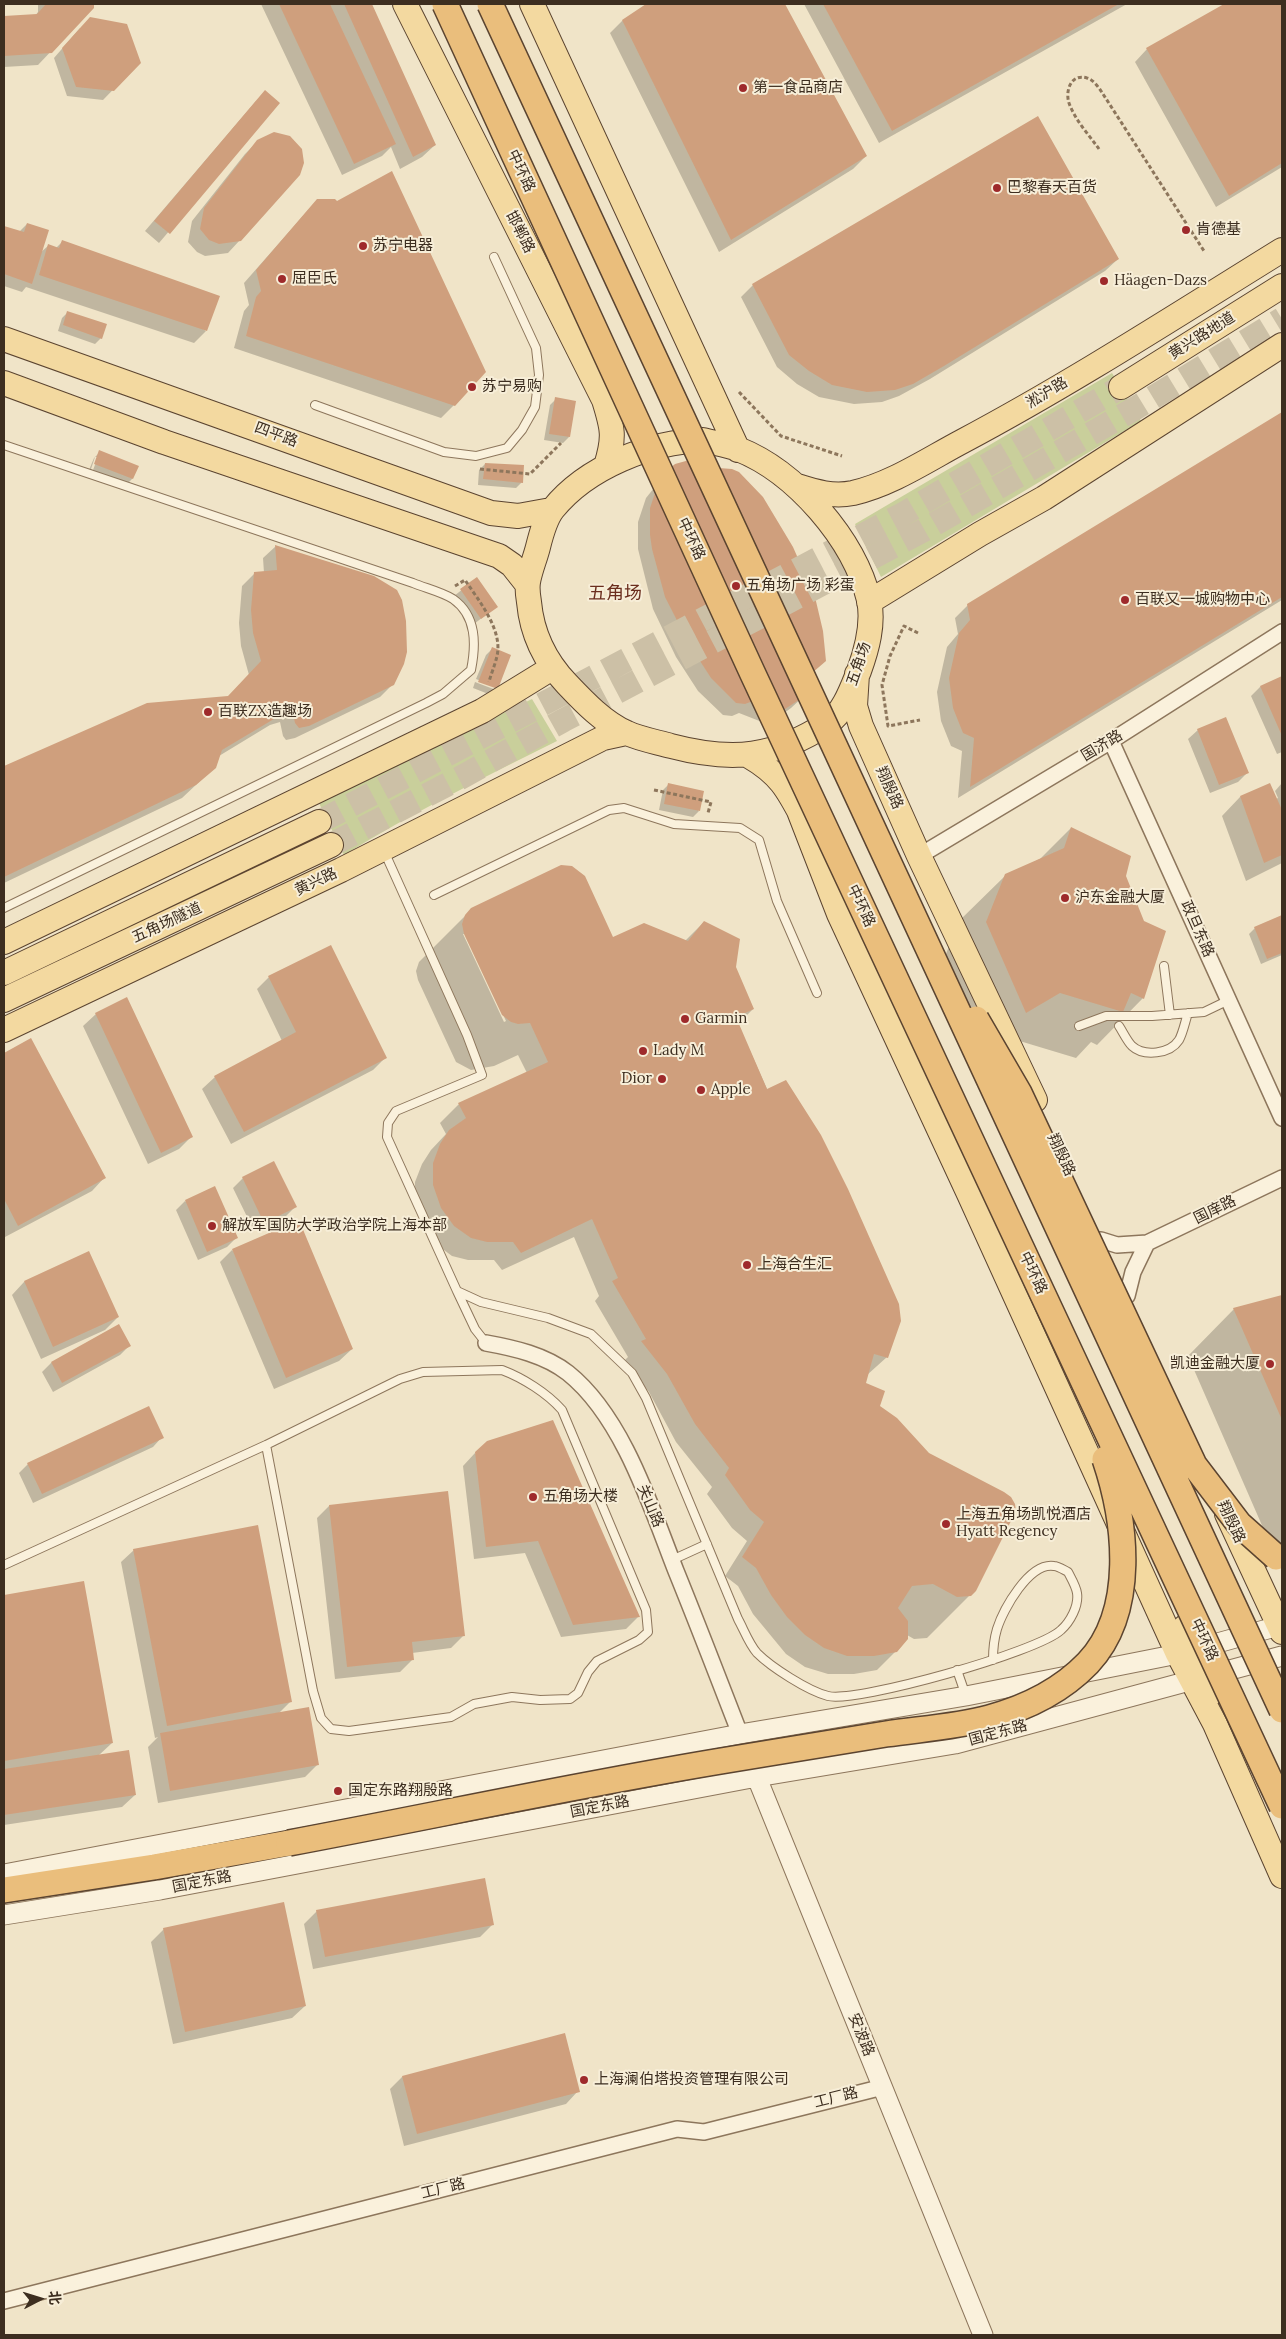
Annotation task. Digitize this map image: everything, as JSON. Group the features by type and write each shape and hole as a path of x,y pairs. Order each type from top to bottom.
{"highway":[{"name":"中环路","path":"445,4 854,890 1282,1806"},
{"path":"490,4 1282,1710"},
{"path":"892,872 1019,1093 1194,1465 1239,1524 1282,1560"},
{"path":"4,1890 154,1867 289,1843 717,1762 989,1718 1023,1707 1051,1694 1090,1661 1103,1642 1113,1620 1122,1573 1121,1516 1110,1474 1080,1401 957,1138 854,890"}],"main road":[{"name":"邯郸路","path":"405,4 604,400 610,419 613,442 606,466"},
{"path":"532,4 738,450"},
{"name":"淞沪路","path":"797,486 824,494 838,494 852,493 884,483 996,424 1282,250"},
{"name":"黄兴路地道","path":"1121,387 1282,286"},
{"name":"四平路","path":"4,339 491,513 518,516 551,510"},
{"path":"869,602 980,534 1044,498 1282,345"},
{"path":"4,383 164,442 499,556 512,566 527,584"},
{"name":"五角场","path":"703,440 738,450 772,468 797,486 819,510 860,573 869,602 870,629 866,652 857,674 843,706 832,720 810,735 787,746 749,756 690,751 626,733 603,718 579,698 552,668 538,642 530,614 527,584 543,529 551,510 576,486 606,466 675,441 703,440"},
{"path":"4,942 475,715 552,668"},
{"name":"翔殷路","path":"857,674 855,706 861,726 919,856 1101,1240 1281,1627"},
{"name":"黄兴路","path":"4,1030 383,849 603,738 626,733"},
{"path":"749,756 769,767 781,780 852,906 932,1068 1078,1383 1186,1651 1200,1679 1215,1724 1282,1876"},
{"name":"五角场隧道","path":"4,973 319,822"},
{"name":"五角场隧道","path":"4,1000 330,845"}],"street":[{"name":"国济路","path":"919,856 1111,740 1282,632"},
{"name":"政旦东路","path":"1111,740 1282,1118"},
{"name":"国庠路","path":"1101,1240 1117,1245 1147,1243 1282,1178"},
{"path":"1126,1296 1133,1272 1147,1243"},
{"name":"关山路","path":"486,1343 539,1357 567,1373 600,1406 626,1452 672,1560 740,1734"},
{"path":"4,1874 740,1734 966,1696 1186,1651 1281,1627"},
{"name":"国定东路","path":"4,1915 160,1890 757,1778 955,1744 1282,1656"},
{"name":"安波路","path":"740,1734 983,2335"},
{"name":"工厂路","path":"4,2301 677,2129 704,2132 882,2087"}],"lane":[{"path":"315,405 444,452 476,456 507,448 522,430 535,407 539,376 536,348 494,257"},
{"path":"4,445 413,583 453,599 470,619 476,647 472,670 442,694 426,703 4,908"},
{"path":"434,895 609,810 624,808 674,824 740,828 759,840 777,901 816,993"},
{"path":"383,849 467,1035 482,1075 396,1111 388,1123 387,1137 475,1329 486,1343"},
{"path":"1164,966 1170,1015"},
{"path":"1079,1026 1106,1016 1170,1015 1204,1012 1229,1000"},
{"path":"1119,1026 1130,1045 1139,1052 1164,1051 1173,1046 1179,1039 1188,1013"},
{"path":"457,1291 482,1302 548,1318 591,1334 632,1373 646,1398 738,1620 756,1652 798,1683 829,1696 872,1692 993,1660 1040,1643 1060,1631 1072,1615 1077,1593 1068,1572 1054,1565 1038,1569 1012,1596 996,1630 993,1660"},
{"path":"4,1565 266,1445 400,1379 423,1372 502,1370 553,1400 562,1410 646,1610 648,1632 639,1640 598,1661 588,1672 578,1693 570,1698 540,1700 512,1697 474,1704 450,1717 349,1731 331,1729 321,1718 313,1691 266,1445"},
{"path":"672,1560 707,1544"},
{"path":"957,1670 966,1696"}],"path":[{"path":"1099,150 1068,102 1069,86 1073,80 1080,77 1086,77 1094,82 1103,94 1204,251"},
{"path":"739,392 781,436 842,456"},
{"path":"490,470 530,474 561,443"},
{"path":"466,580 489,616 495,630 498,654 487,686"},
{"path":"918,633 904,626 890,656 882,685 888,726 920,720"},
{"path":"654,790 711,802"}],"green space":[{"path":"1112,373 1141,421 881,577 855,524"},
{"path":"532,699 557,741 422,810 344,855 319,803"}],"building":[{"path":"46,4 94,4 94,8 52,53 4,56 4,16 37,14"},
{"path":"279,4 330,4 396,144 354,164"},
{"path":"344,4 372,4 436,145 413,157"},
{"name":"第一食品商店","path":"646,4 785,4 867,156 731,240 622,20"},
{"path":"823,4 1119,4 892,131"},
{"path":"1224,4 1282,4 1282,163 1229,196 1146,48"},
{"path":"90,17 127,24 141,63 114,91 76,87 62,48"},
{"path":"265,90 280,103 170,234 154,221"},
{"name":"巴黎春天百货","path":"1038,116 1119,259 944,366 913,384 895,390 867,392 832,385 809,371 789,355 752,284"},
{"path":"274,132 290,136 302,149 304,163 300,175 241,241 219,244 209,240 200,229 204,208 257,140"},
{"name":"苏宁电器","path":"392,171 486,372 455,406 246,336 256,297 261,291 256,270 317,199 335,199 337,201"},
{"path":"27,223 49,230 32,284 4,274 4,226 24,232"},
{"path":"62,240 220,296 207,331 39,275 48,244 59,248"},
{"path":"67,311 107,324 102,339 63,325"},
{"path":"555,397 576,401 570,437 549,434"},
{"name":"百联又一城购物中心","path":"1282,412 1282,597 970,787 974,738 963,733 953,708 949,678 959,633 970,620 967,604"},
{"path":"99,450 139,466 133,479 94,464"},
{"name":"五角场广场 彩蛋","path":"693,459 707,461 719,468 732,469 739,472 763,497 793,547 815,597 823,631 826,661 812,673 805,696 785,709 776,710 753,701 745,704 736,703 711,678 689,644 665,597 652,549 650,508 658,484 668,470 675,464"},
{"path":"485,463 524,465 523,483 483,479"},
{"name":"百联ZX造趣场","path":"275,545 374,576 397,590 402,600 406,621 407,652 404,664 394,685 309,726 299,728 295,723 292,710 284,713 222,750 216,768 196,785 4,877 4,766 147,703 228,696 261,661 253,633 251,610 254,572 277,570"},
{"path":"477,577 498,607 481,619 460,589"},
{"path":"492,647 511,655 498,689 478,682"},
{"path":"1282,676 1282,736 1260,686"},
{"path":"1226,717 1249,773 1219,785 1197,729"},
{"path":"668,783 704,791 700,811 664,804"},
{"path":"1270,783 1282,810 1282,855 1264,863 1240,796"},
{"name":"沪东金融大厦","path":"1071,827 1131,856 1126,876 1144,921 1166,931 1144,999 1131,993 1123,1012 1060,993 1026,1013 986,922 1005,874 1064,848"},
{"name":"上海合生汇","path":"561,865 572,866 585,876 613,937 644,923 688,941 704,921 740,939 736,967 754,1009 736,1017 767,1089 786,1080 821,1135 848,1189 899,1304 901,1321 888,1358 874,1354 866,1383 885,1391 880,1406 897,1418 929,1453 1004,1492 1011,1497 1015,1504 1016,1511 976,1591 971,1596 957,1597 933,1584 912,1586 898,1608 908,1621 908,1639 897,1652 874,1656 847,1656 824,1648 805,1635 787,1617 771,1595 756,1568 742,1557 764,1522 750,1510 725,1475 729,1468 695,1424 667,1374 641,1341 646,1339 612,1281 618,1278 592,1219 521,1253 513,1242 487,1242 471,1238 454,1226 441,1208 433,1185 433,1163 440,1144 449,1130 466,1118 458,1103 548,1062 530,1023 518,1024 511,1022 502,1015 464,934 462,924 465,915 471,908"},
{"path":"1282,915 1282,953 1267,959 1254,927"},
{"path":"331,945 387,1058 244,1132 214,1076 296,1032 268,976"},
{"path":"127,997 193,1137 161,1153 95,1013"},
{"path":"31,1038 106,1178 18,1226 4,1199 4,1053"},
{"path":"274,1161 297,1207 264,1223 242,1177"},
{"path":"215,1186 238,1238 207,1252 185,1200"},
{"path":"299,1220 353,1349 286,1378 232,1249"},
{"path":"89,1251 119,1317 53,1347 24,1281"},
{"name":"凯迪金融大厦","path":"1282,1295 1282,1420 1233,1308"},
{"path":"119,1324 131,1346 62,1383 51,1362"},
{"path":"149,1406 164,1438 42,1494 27,1463"},
{"name":"五角场大楼","path":"553,1420 640,1617 573,1625 538,1541 486,1547 475,1452 487,1441"},
{"path":"448,1491 465,1636 412,1642 414,1660 347,1667 329,1505"},
{"path":"258,1525 292,1702 167,1726 133,1549"},
{"path":"84,1581 113,1743 4,1761 4,1595"},
{"path":"309,1707 319,1765 170,1791 160,1733"},
{"path":"129,1750 136,1795 4,1815 4,1769"},
{"path":"485,1878 494,1925 325,1957 316,1910"},
{"path":"284,1902 306,2006 185,2032 163,1928"},
{"path":"565,2033 580,2092 417,2134 402,2076"}],"tunnel":[{"path":"331,845 924,530 1134,409 1282,319"},
{"path":"319,822 903,514 1121,387"}],"place":[{"name":"第一食品商店","path":"743,88"},
{"name":"巴黎春天百货","path":"997,188"},
{"name":"肯德基","path":"1186,230"},
{"name":"苏宁电器","path":"363,246"},
{"name":"屈臣氏","path":"282,279"},
{"name":"Häagen-Dazs","path":"1104,281"},
{"name":"苏宁易购","path":"472,387"},
{"name":"五角场广场 彩蛋","path":"736,586"},
{"name":"百联又一城购物中心","path":"1125,600"},
{"name":"百联ZX造趣场","path":"208,712"},
{"name":"沪东金融大厦","path":"1065,898"},
{"name":"Garmin","path":"685,1019"},
{"name":"Lady M","path":"643,1051"},
{"name":"Dior","path":"662,1079"},
{"name":"Apple","path":"701,1090"},
{"name":"解放军国防大学政治学院上海本部","path":"212,1226"},
{"name":"上海合生汇","path":"747,1265"},
{"name":"凯迪金融大厦","path":"1270,1364"},
{"name":"五角场大楼","path":"533,1497"},
{"name":"上海五角场凯悦酒店 Hyatt Regency","path":"946,1524"},
{"name":"国定东路翔殷路","path":"338,1791"},
{"name":"上海澜伯塔投资管理有限公司","path":"584,2080"}],"district":[{"name":"五角场","path":"615,594"}]}
